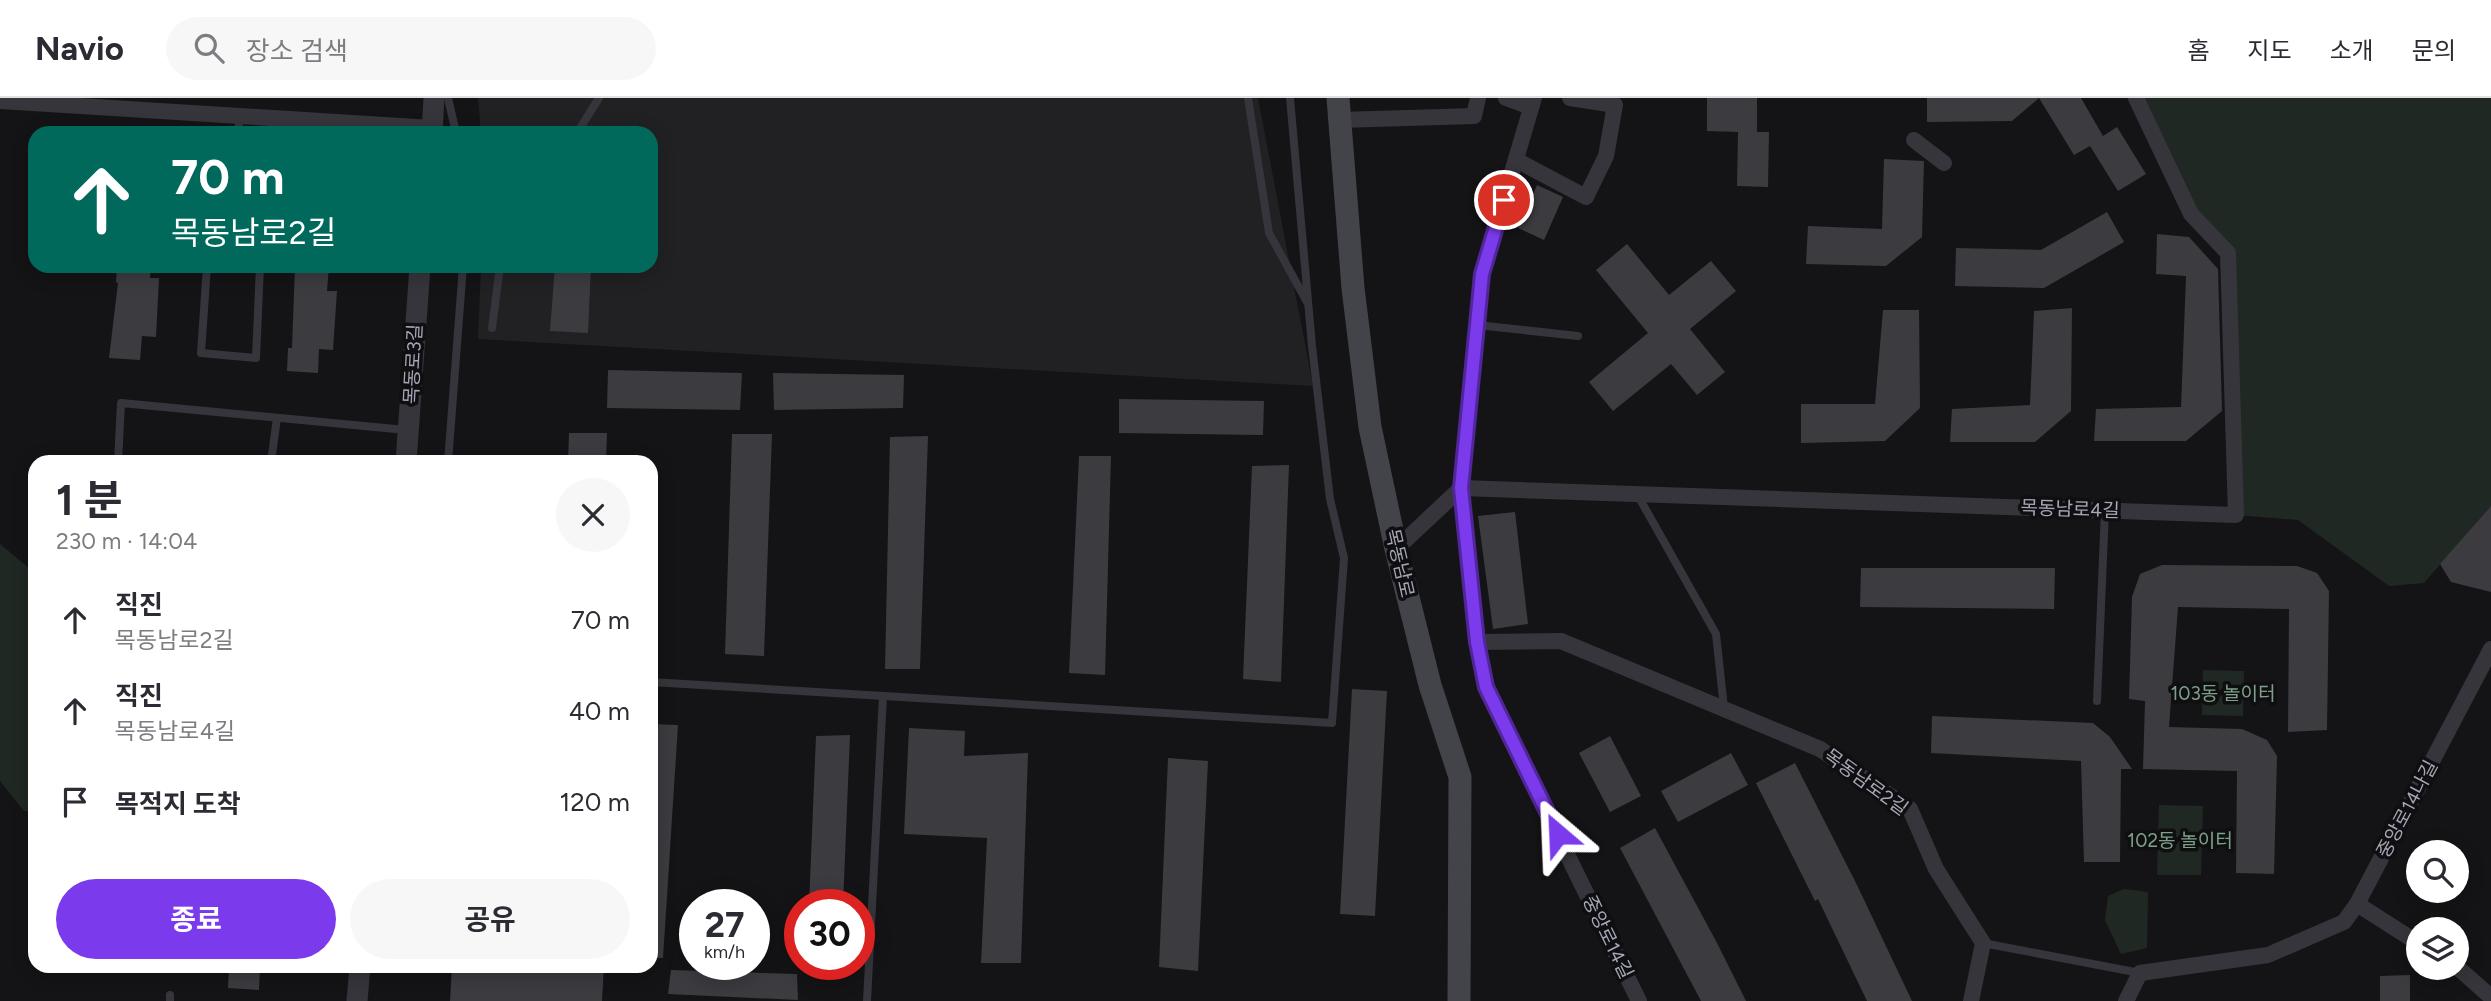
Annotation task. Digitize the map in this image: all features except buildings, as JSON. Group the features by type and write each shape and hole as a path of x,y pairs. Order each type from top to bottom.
{"main road":[{"name":"목동남로","path":"1339,109 1353,288 1370,427 1396,549 1430,685 1460,777 1459,1001"}],"street":[{"path":"434,98 434,126"},
{"name":"목동남로","path":"1339,109 1474,116 1478,98"},
{"path":"1477,642 1461,488 1482,274 1532,102 1506,98"},
{"path":"1516,160 1586,197 1606,156 1615,105 1570,98"},
{"name":"목동남로4길","path":"1461,488 2236,514 2228,253 2192,214 2136,98"},
{"path":"0,101 373,126"},
{"path":"1914,140 1944,163"},
{"name":"목동로3길","path":"407,455 420,273"},
{"path":"1396,549 1461,488"},
{"name":"목동남로2길","path":"1477,642 1561,641 1819,749 1910,809 1936,869 1983,943"},
{"name":"중앙로14길","path":"1477,642 1486,687 1639,1001"},
{"name":"중앙로14나길","path":"2357,904 2491,649"},
{"path":"2126,1001 2140,973 2268,955 2344,922 2357,904 2406,935"},
{"path":"1971,1001 1983,943"},
{"path":"357,1001 359,973"},
{"path":"2469,978 2491,997"}],"lane":[{"path":"448,98 454,126"},
{"path":"582,126 600,98"},
{"path":"1248,98 1269,233 1308,304"},
{"path":"658,682 1332,723 1345,558 1330,499 1308,304 1290,98"},
{"path":"239,126 240,115"},
{"path":"207,273 201,354 256,358 260,273"},
{"path":"450,455 462,273"},
{"path":"492,328 499,273"},
{"path":"1477,325 1578,336"},
{"path":"118,455 121,403 409,430"},
{"path":"272,455 276,418"},
{"path":"1637,494 1716,634 1724,709"},
{"path":"2097,701 2105,510"},
{"path":"867,1001 883,696"},
{"path":"1983,943 2140,973"}],"shaded area":[{"path":"478,98 1258,98 1313,386 478,339 481,273 658,273 658,126 480,126"}],"green space":[{"path":"2136,98 2491,98 2491,506 2424,583 2389,586 2298,520 2236,515 2228,253 2191,214"},
{"path":"0,544 28,567 28,811 24,811 0,781"},
{"name":"103동 놀이터","path":"2203,670 2244,671 2243,716 2202,715"},
{"name":"102동 놀이터","path":"2159,805 2203,806 2201,875 2157,875"},
{"path":"2124,889 2148,892 2147,948 2121,954 2105,920 2108,896"}],"route":[{"path":"1504,200 1482,274 1461,488 1477,642 1486,687 1558,834"}]}
